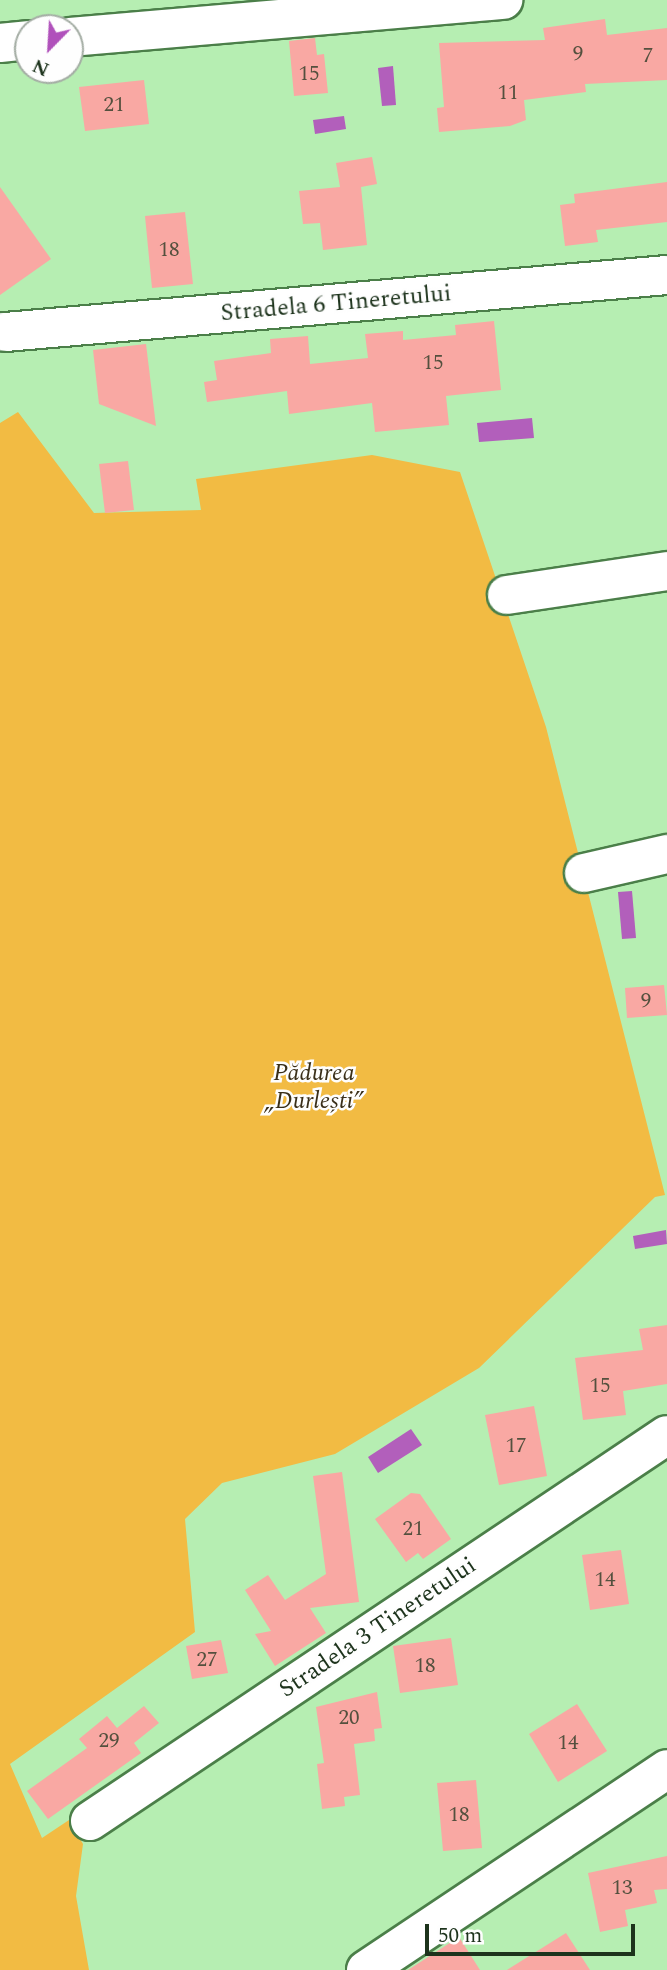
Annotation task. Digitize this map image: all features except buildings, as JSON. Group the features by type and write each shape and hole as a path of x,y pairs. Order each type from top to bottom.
{"street":[{"path":"84,36 503,0"},
{"name":"Stradela 6 Tineretului","path":"5,332 667,275"},
{"path":"507,594 667,572"},
{"path":"584,873 667,854"},
{"name":"Stradela 3 Tineretului","path":"90,1821 667,1435"},
{"path":"366,1970 667,1769"}],"green space":[{"name":"Pădurea „Durlești”","path":"18,412 94,513 201,510 196,479 372,455 460,472 546,727 665,1195 655,1197 479,1368 335,1454 222,1483 185,1519 195,1632 10,1764 42,1838 69,1820 83,1844 76,1896 89,1970 0,1970 0,423"}],"shaded area":[{"path":"393,66 396,105 382,106 378,68"},
{"path":"344,116 346,129 315,134 313,120"},
{"path":"532,418 534,438 479,442 477,423"},
{"path":"632,891 636,938 622,939 618,892"},
{"path":"666,1230 667,1244 635,1249 633,1236"},
{"path":"411,1429 422,1445 378,1473 368,1457"}]}
